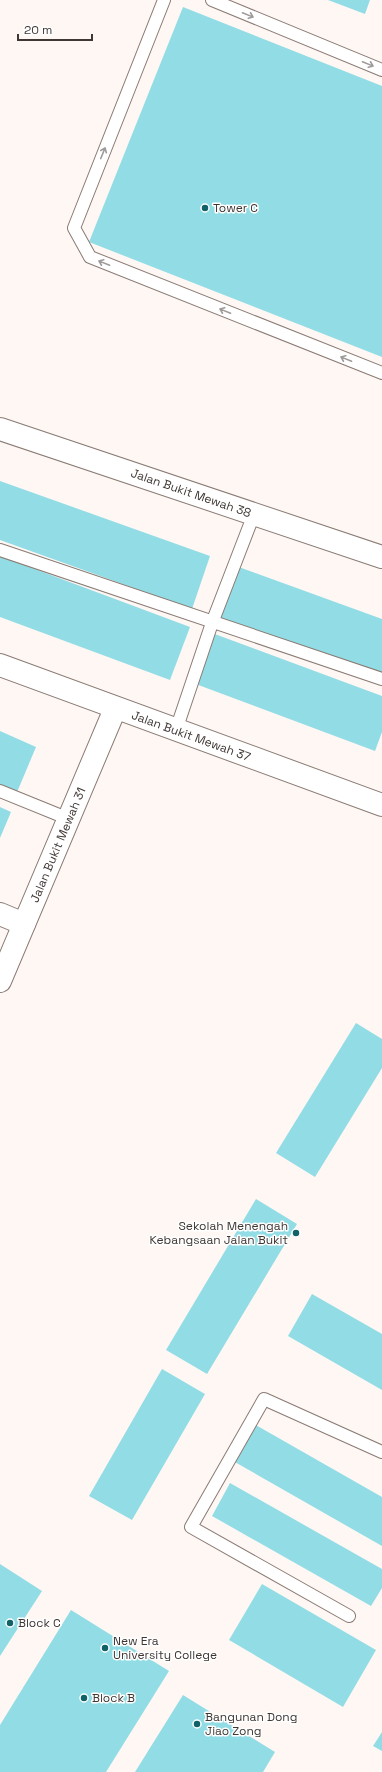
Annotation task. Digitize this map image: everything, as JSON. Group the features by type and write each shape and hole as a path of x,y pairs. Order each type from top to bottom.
{"street":[{"name":"Jalan Bukit Mewah 38","path":"0,430 382,557"},
{"name":"Jalan Bukit Mewah 37","path":"0,665 382,805"},
{"name":"Jalan Bukit Mewah 31","path":"0,981 115,708"},
{"path":"0,914 24,924"}],"lane":[{"path":"164,0 74,228 90,257 382,374"},
{"path":"212,0 382,70"},
{"path":"176,730 212,623 254,514"},
{"path":"0,550 382,680"},
{"path":"0,791 69,818"},
{"path":"349,1616 191,1527 264,1399 382,1452"}],"building":[{"path":"328,0 370,0 365,14"},
{"name":"Tower C","path":"183,7 382,86 382,357 89,242"},
{"path":"0,481 210,556 192,609 0,540"},
{"path":"0,556 190,627 170,680 0,617"},
{"path":"236,566 382,619 382,677 217,617"},
{"path":"212,633 382,696 382,732 375,751 193,683"},
{"path":"0,731 36,747 15,797 0,790"},
{"path":"0,807 11,812 0,838"},
{"path":"356,1023 382,1039 382,1068 315,1177 276,1153"},
{"path":"256,1199 297,1224 207,1374 166,1350"},
{"path":"312,1294 382,1334 382,1390 288,1336"},
{"path":"162,1369 205,1394 132,1520 89,1496"},
{"path":"254,1424 382,1497 382,1546 233,1461"},
{"path":"230,1483 382,1569 382,1588 371,1606 212,1516"},
{"name":"Block C","path":"0,1564 42,1591 0,1656"},
{"path":"262,1584 376,1650 343,1707 229,1640"},
{"name":"Block B","path":"71,1610 169,1671 106,1772 0,1772 0,1725"},
{"name":"Bangunan Dong Jiao Zong","path":"183,1695 275,1752 263,1772 135,1772"},
{"path":"382,1732 382,1751 373,1746"}],"place":[{"name":"Tower C","path":"205,208"},
{"name":"Sekolah Menengah Kebangsaan Jalan Bukit","path":"296,1233"},
{"name":"Block C","path":"10,1623"},
{"name":"New Era University College","path":"105,1648"},
{"name":"Block B","path":"84,1698"},
{"name":"Bangunan Dong Jiao Zong","path":"197,1724"}]}
